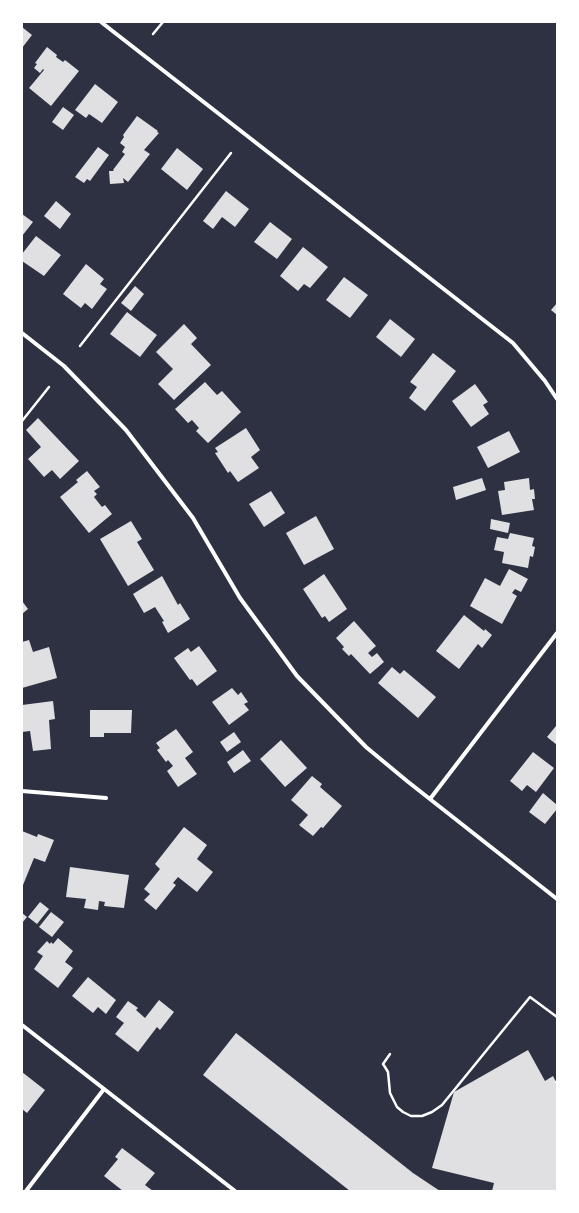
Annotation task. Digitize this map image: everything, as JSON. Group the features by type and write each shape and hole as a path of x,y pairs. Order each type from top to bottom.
{"street":[{"path":"101,22 513,343 545,381 557,399"},
{"path":"22,333 64,366 126,430 193,518 240,598 297,676 366,747 557,899"},
{"path":"430,799 557,633"},
{"path":"22,791 106,798"},
{"path":"22,1025 235,1191"},
{"path":"26,1191 104,1089"}],"path":[{"path":"153,34 163,22"},
{"path":"80,346 231,152"},
{"path":"22,421 49,387"},
{"path":"390,1054 382,1064 388,1072 390,1093 397,1107 411,1116 422,1116 432,1112 442,1105 530,997 557,1017"}],"building":[{"path":"22,27 32,35 22,48"},
{"path":"47,47 57,55 56,57 63,62 65,60 79,71 51,106 29,88 44,70 43,69 40,73 34,68 37,64 35,63"},
{"path":"95,84 118,102 102,123 89,114 86,118 75,110"},
{"path":"63,107 74,115 63,130 52,122"},
{"path":"137,116 159,133 144,150 150,154 128,182 123,178 124,183 110,184 109,171 114,171 113,170 125,154 122,152 125,147 120,143 124,137 123,135"},
{"path":"98,147 109,155 90,181 87,179 84,183 75,177"},
{"path":"177,148 203,169 187,190 161,169"},
{"path":"226,191 249,209 235,227 222,217 213,229 203,221"},
{"path":"56,201 71,214 60,229 44,216"},
{"path":"22,214 33,222 22,236"},
{"path":"270,222 292,239 277,259 254,242"},
{"path":"36,236 61,255 44,276 22,261 22,254"},
{"path":"303,247 328,267 310,288 304,284 298,291 280,276"},
{"path":"86,264 104,279 100,284 107,289 92,309 85,303 81,308 63,294"},
{"path":"344,277 368,295 350,318 326,300"},
{"path":"135,286 144,294 131,311 121,303"},
{"path":"557,303 557,315 551,310"},
{"path":"127,312 157,335 140,357 110,334"},
{"path":"390,319 415,339 401,357 376,337"},
{"path":"184,324 197,338 191,344 211,365 174,400 158,384 173,369 156,352"},
{"path":"433,353 456,371 425,411 409,398 417,387 410,382"},
{"path":"205,382 217,395 222,391 241,412 208,443 196,431 199,428 192,420 188,423 175,409"},
{"path":"475,384 488,402 483,405 489,414 471,427 452,401"},
{"path":"38,418 79,461 60,479 52,470 44,477 28,459 41,447 26,430"},
{"path":"246,428 260,450 251,457 259,468 238,482 230,471 228,473 215,453 218,452 215,448"},
{"path":"509,431 520,452 488,468 477,447"},
{"path":"87,471 100,487 94,491 97,494 94,497 102,507 105,505 112,514 89,533 60,497 78,482 76,480"},
{"path":"482,478 486,490 456,500 453,487"},
{"path":"529,478 530,490 534,489 535,499 532,499 534,510 502,515 498,491 505,490 504,482"},
{"path":"271,491 285,513 264,527 249,504"},
{"path":"316,516 334,549 304,565 286,533"},
{"path":"491,519 510,523 508,533 490,529"},
{"path":"131,521 142,539 137,542 154,570 128,586 100,539"},
{"path":"510,533 534,538 532,546 535,547 533,557 530,556 528,568 502,563 504,552 494,550 497,537 508,539"},
{"path":"509,569 528,579 521,592 515,589 512,593 517,596 502,624 470,606 485,578 500,586"},
{"path":"324,574 347,609 329,622 325,616 322,618 303,589"},
{"path":"162,576 178,605 180,603 190,619 168,633 162,622 164,621 155,607 144,613 133,594"},
{"path":"22,601 28,609 22,614"},
{"path":"464,615 484,631 485,629 492,635 482,648 478,644 459,669 436,651"},
{"path":"354,621 376,646 368,653 372,657 377,653 384,662 370,674 351,654 349,656 342,649 344,647 336,638"},
{"path":"29,640 33,652 49,647 57,678 22,688 22,642"},
{"path":"199,646 217,671 197,686 192,679 190,680 174,658 188,648 191,652"},
{"path":"392,667 400,674 404,670 436,697 418,718 378,683"},
{"path":"232,688 238,695 241,692 248,702 244,704 249,710 229,725 212,702"},
{"path":"53,701 55,719 49,720 51,749 33,751 30,731 22,732 22,705"},
{"path":"90,710 132,710 131,733 104,733 104,737 90,737"},
{"path":"556,726 557,727 557,745 547,737"},
{"path":"176,729 193,752 185,758 197,774 178,787 167,771 173,766 168,760 166,762 157,750 160,748 156,743"},
{"path":"234,732 241,742 227,752 220,742"},
{"path":"281,740 307,768 285,787 260,759"},
{"path":"243,750 251,761 234,773 227,762"},
{"path":"533,752 554,768 536,792 527,785 522,791 510,781"},
{"path":"312,776 322,784 320,787 342,806 323,828 321,827 313,836 299,825 308,815 291,800"},
{"path":"543,793 557,805 557,809 545,824 529,812"},
{"path":"184,827 207,845 197,859 213,872 197,892 178,877 173,883 176,885 156,910 144,900 150,894 144,889 160,869 155,864"},
{"path":"22,831 37,837 38,834 54,840 45,862 34,858 23,885 22,884"},
{"path":"70,867 129,875 124,908 104,906 105,902 99,901 98,910 84,908 86,899 66,897"},
{"path":"40,902 49,909 37,924 28,917"},
{"path":"51,912 64,922 52,937 39,927"},
{"path":"22,913 27,917 22,923"},
{"path":"58,938 73,951 65,962 73,968 58,988 34,969 43,956 37,952 47,941 50,944 51,942 53,944"},
{"path":"88,977 116,1000 106,1014 98,1007 93,1013 72,996"},
{"path":"159,1000 174,1012 160,1030 157,1027 138,1052 115,1034 124,1023 116,1017 128,1001 138,1008 136,1010 145,1018"},
{"path":"236,1033 413,1173 440,1191 350,1191 203,1075"},
{"path":"528,1050 545,1081 553,1076 557,1084 557,1191 492,1191 494,1183 432,1168 454,1092"},
{"path":"22,1072 45,1090 27,1113 22,1109"},
{"path":"122,1148 155,1173 145,1185 153,1191 123,1191 104,1176 118,1159 115,1157"}]}
